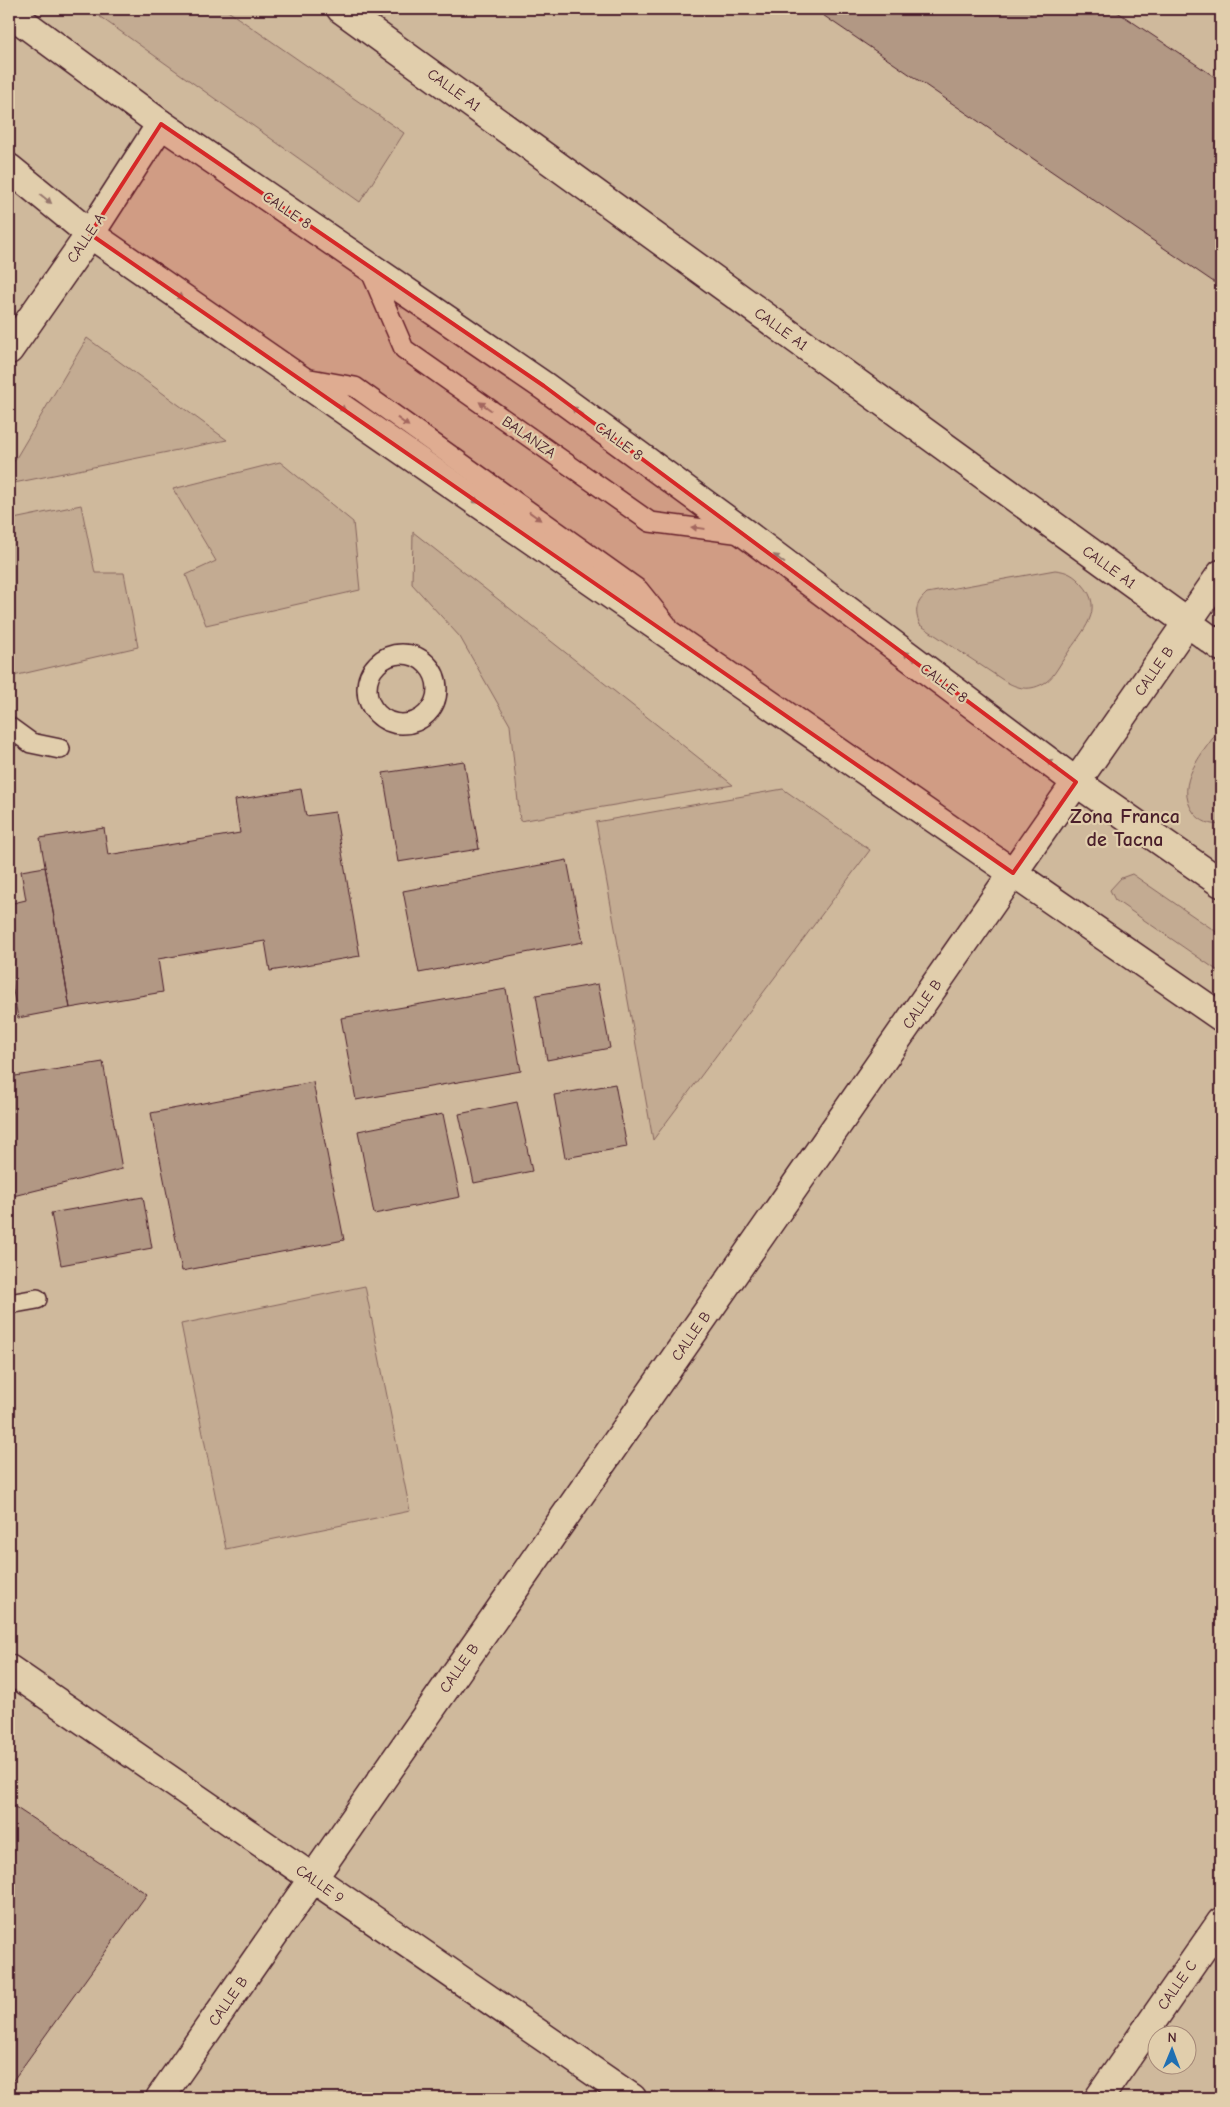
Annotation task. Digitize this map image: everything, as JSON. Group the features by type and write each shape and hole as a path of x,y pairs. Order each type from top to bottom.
{"street":[{"name":"CALLE A1","path":"341,9 1221,648"},
{"name":"CALLE 8","path":"9,12 161,124 544,386 746,534 1076,782 1221,883"},
{"name":"CALLE A","path":"9,350 90,234 161,124"},
{"path":"9,168 90,234 1221,1017"},
{"name":"CALLE B","path":"160,2098 1221,574"},
{"name":"CALLE 9","path":"9,1669 632,2098"},
{"name":"CALLE C","path":"1099,2098 1221,1922"}],"lane":[{"name":"BALANZA","path":"367,264 404,349 650,522 746,534"},
{"path":"9,726 31,743 60,748"},
{"path":"9,1304 37,1298"}],"highlighted area":[{"path":"161,124 544,386 1076,782 1013,873 90,234"}],"shaded area":[{"path":"9,9 1221,9 1221,2098 9,2098"},
{"path":"89,9 225,9 404,133 360,202"},
{"path":"87,338 227,440 9,484 9,470"},
{"path":"280,462 353,522 360,590 206,625 186,575 216,561 173,489"},
{"path":"81,505 95,573 124,573 138,647 9,677 9,520"},
{"path":"413,532 733,785 520,821 510,725 460,637 412,584"},
{"path":"1055,570 1070,574 1082,584 1089,594 1092,612 1085,629 1055,673 1049,680 1040,685 1024,688 1008,683 920,625 917,608 920,600 927,593"},
{"path":"1221,727 1221,824 1210,824 1196,816 1188,802 1187,791 1193,768"},
{"path":"783,789 870,850 653,1140 596,822"},
{"path":"1132,874 1221,935 1221,973 1115,900 1110,890 1121,878"},
{"path":"365,1286 410,1511 226,1549 181,1324"}],"building":[{"path":"814,9 1113,9 1221,81 1221,287"},
{"path":"464,761 479,849 398,862 383,773"},
{"path":"301,789 306,816 335,812 360,956 270,971 265,941 158,959 163,992 70,1008 40,838 104,828 108,855 240,833 235,800"},
{"path":"567,860 583,942 419,973 403,891"},
{"path":"45,867 70,1008 18,1018 9,969 9,904 26,900 21,871"},
{"path":"598,984 610,1048 547,1060 536,995"},
{"path":"506,989 521,1071 356,1100 341,1018"},
{"path":"103,1062 122,1169 9,1197 9,1077"},
{"path":"313,1082 344,1240 182,1271 151,1113"},
{"path":"615,1084 627,1147 565,1158 554,1095"},
{"path":"517,1102 532,1171 474,1183 459,1114"},
{"path":"443,1114 460,1197 374,1214 358,1131"},
{"path":"143,1197 152,1248 61,1265 51,1213"},
{"path":"9,1803 147,1894 9,2086"}],"district":[{"name":"Zona Franca de Tacna","path":"1125,828"}]}
